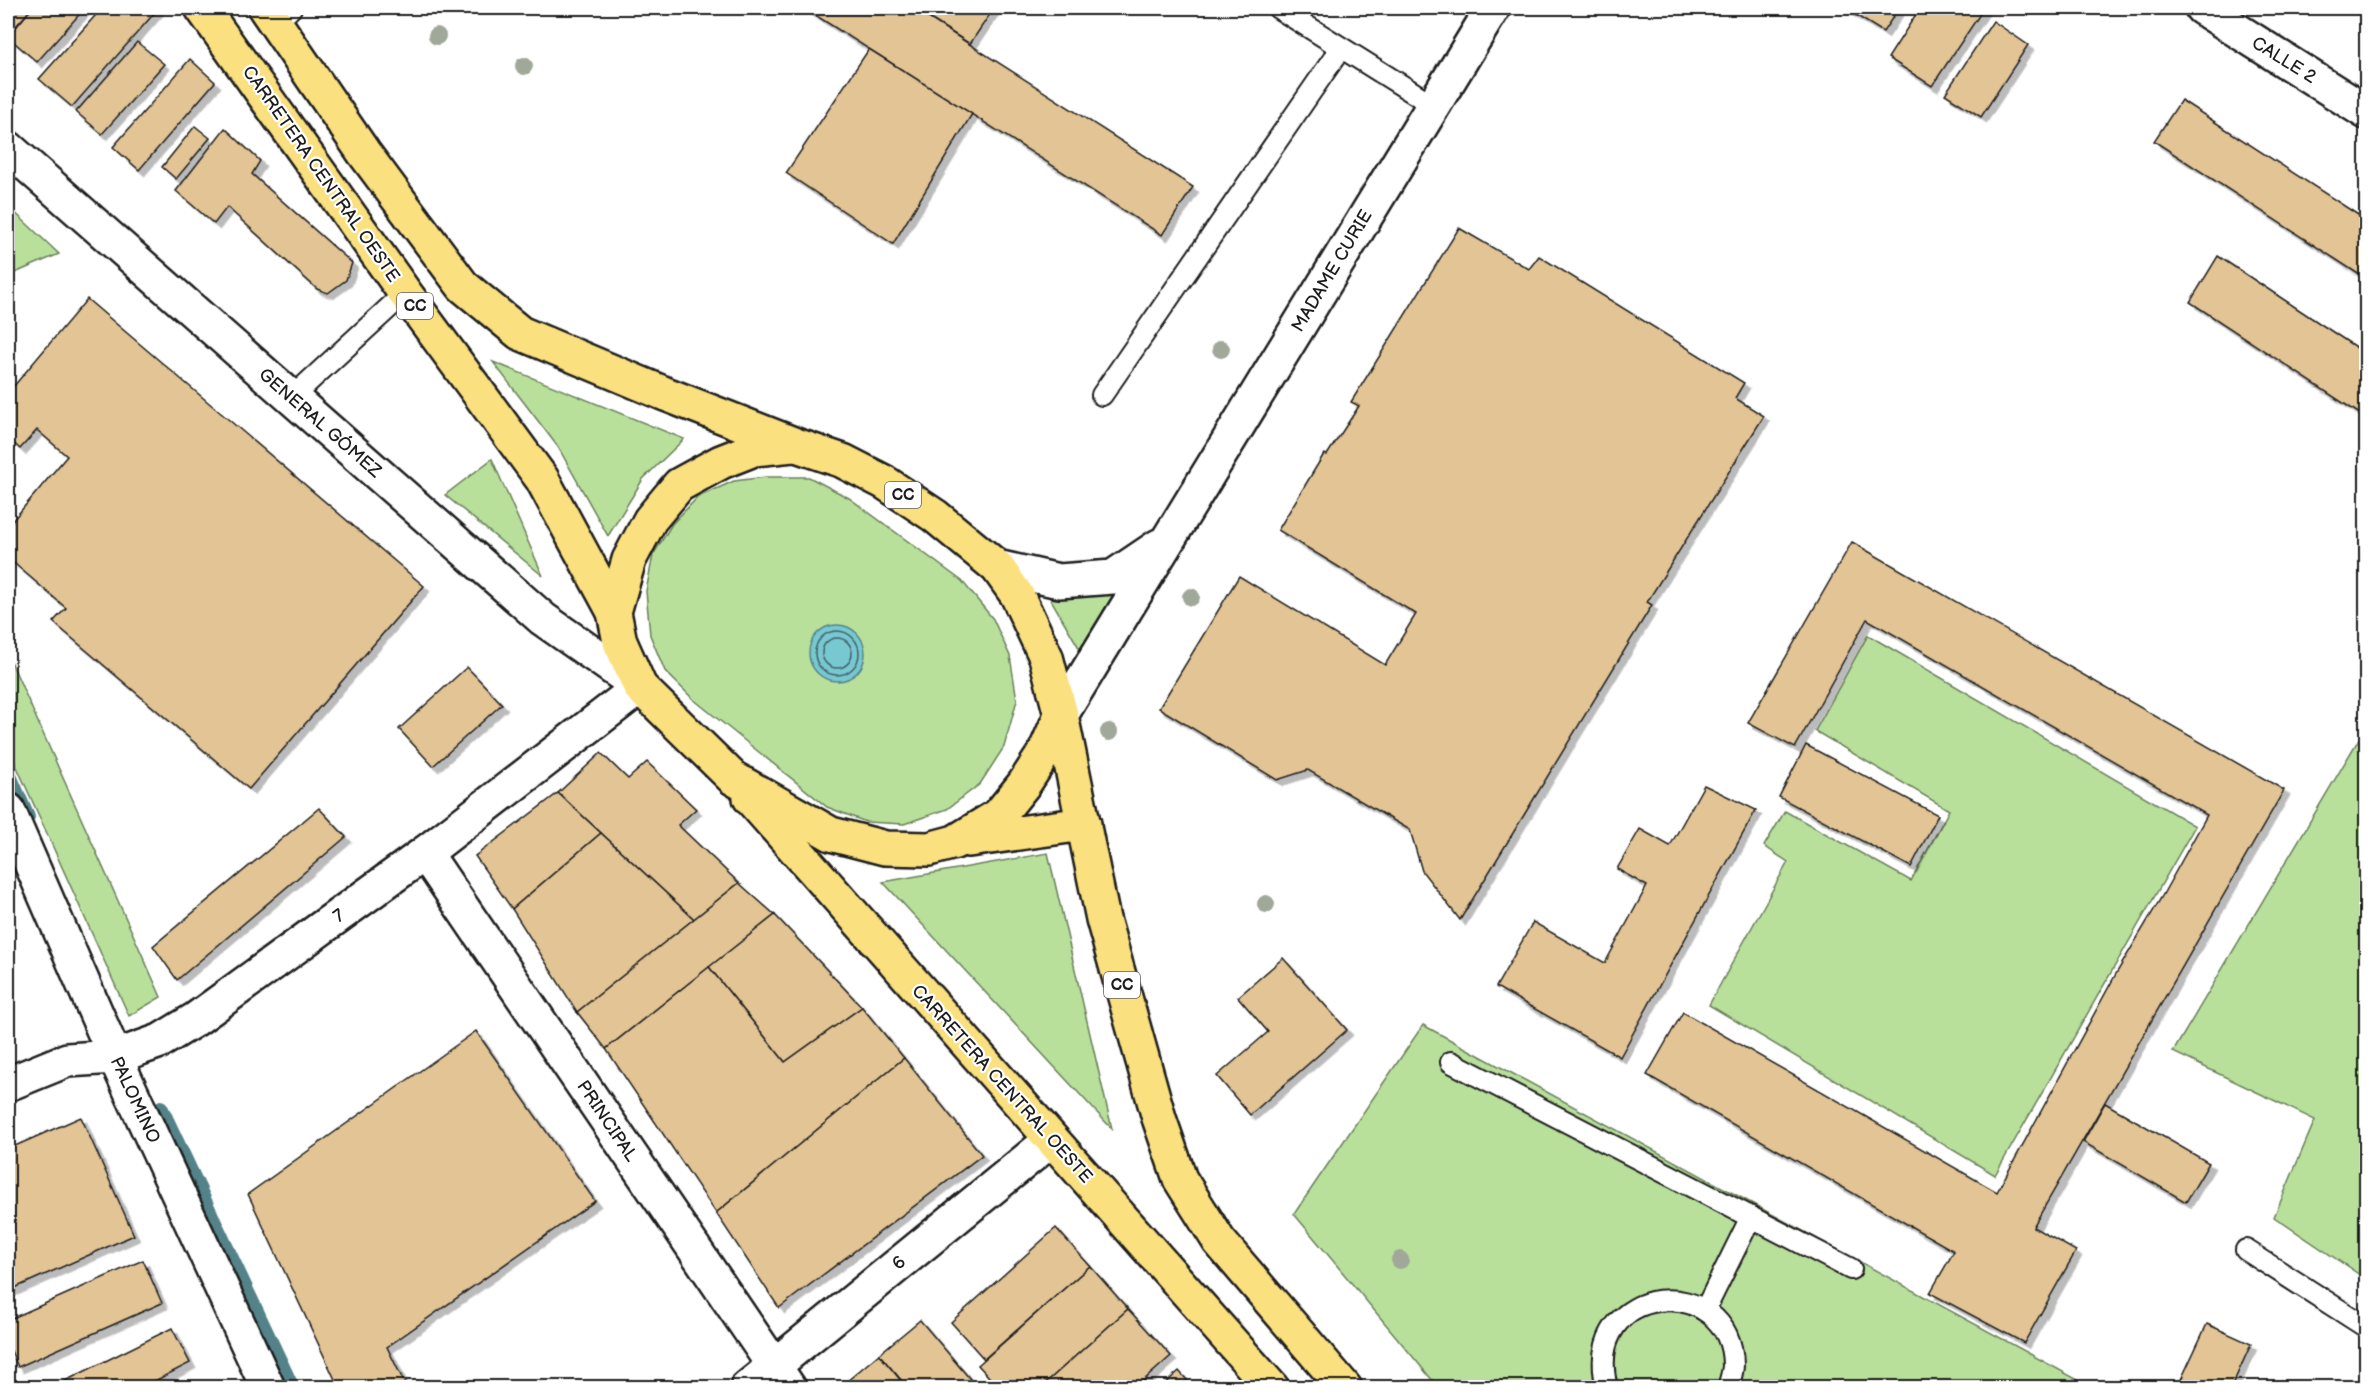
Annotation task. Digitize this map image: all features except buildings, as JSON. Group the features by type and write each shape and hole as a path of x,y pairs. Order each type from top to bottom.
{"main road":[{"name":"CARRETERA CENTRAL OESTE","path":"202,8 405,293 542,479 614,612"},
{"name":"CC","path":"277,13 364,153 463,286 488,309 520,333 553,348 796,445 843,461 884,482 935,516 997,567 1017,595 1046,657 1061,716 1103,920 1159,1118 1180,1179 1219,1241 1345,1388"},
{"name":"CC","path":"796,445 754,449 720,462 679,485 650,520 629,560 614,612 620,642 640,687 733,778 831,834 885,848 928,849 955,842 999,815 1024,784 1045,752 1061,716"},
{"name":"CARRETERA CENTRAL OESTE","path":"733,778 1272,1388"},
{"path":"955,842 1084,824"}],"street":[{"name":"MADAME CURIE","path":"1061,716 1493,8"},
{"name":"CALLE 2","path":"2202,8 2367,112"},
{"name":"GENERAL GÓMEZ","path":"8,148 543,619 640,687"},
{"name":"MADAME CURIE","path":"997,567 1059,581 1113,577 1138,562 1172,536"},
{"name":"7","path":"8,1084 67,1060 115,1058 160,1041 196,1019 425,853 640,687"},
{"name":"PALOMINO","path":"8,810 115,1058 268,1388"},
{"name":"PRINCIPAL","path":"425,853 781,1377"},
{"name":"6","path":"747,1388 781,1377 1052,1140"}],"lane":[{"path":"1278,8 1433,105"},
{"path":"1102,396 1341,48"},
{"path":"291,398 405,293"},
{"path":"1451,1062 1851,1269"},
{"path":"1705,1310 1751,1217"},
{"path":"2246,1250 2367,1327"},
{"path":"1608,1388 1603,1370 1604,1349 1612,1330 1626,1314 1645,1303 1665,1299 1686,1301 1705,1310 1720,1326 1730,1345 1733,1367 1728,1388"}],"green space":[{"path":"8,206 59,254 8,276"},
{"path":"493,362 684,439 643,479 608,536 558,447"},
{"path":"492,459 543,576 445,495"},
{"path":"766,477 809,477 849,498 962,581 993,619 1010,656 1017,700 1004,747 980,784 947,809 904,824 866,822 827,807 693,699 665,671 650,635 646,591 653,555 672,524 698,497 734,481"},
{"path":"1121,593 1082,653 1050,598"},
{"path":"1868,635 2195,826 1995,1175 1709,1005 1788,862 1764,846 1785,811 1911,881 1949,810 1815,731"},
{"path":"8,655 161,997 129,1016 8,747"},
{"path":"2366,727 2366,1279 2274,1217 2315,1120 2173,1052"},
{"path":"1048,853 1112,1129 883,882"},
{"path":"1423,1025 2078,1380 2074,1388 1438,1387 1294,1214"}],"water":[{"path":"831,625 843,625 857,633 865,647 863,664 857,673 843,681 831,681 814,669 809,659 809,647 821,630"}],"waterway":[{"path":"8,771 28,817"},
{"path":"161,1107 293,1388"}]}
